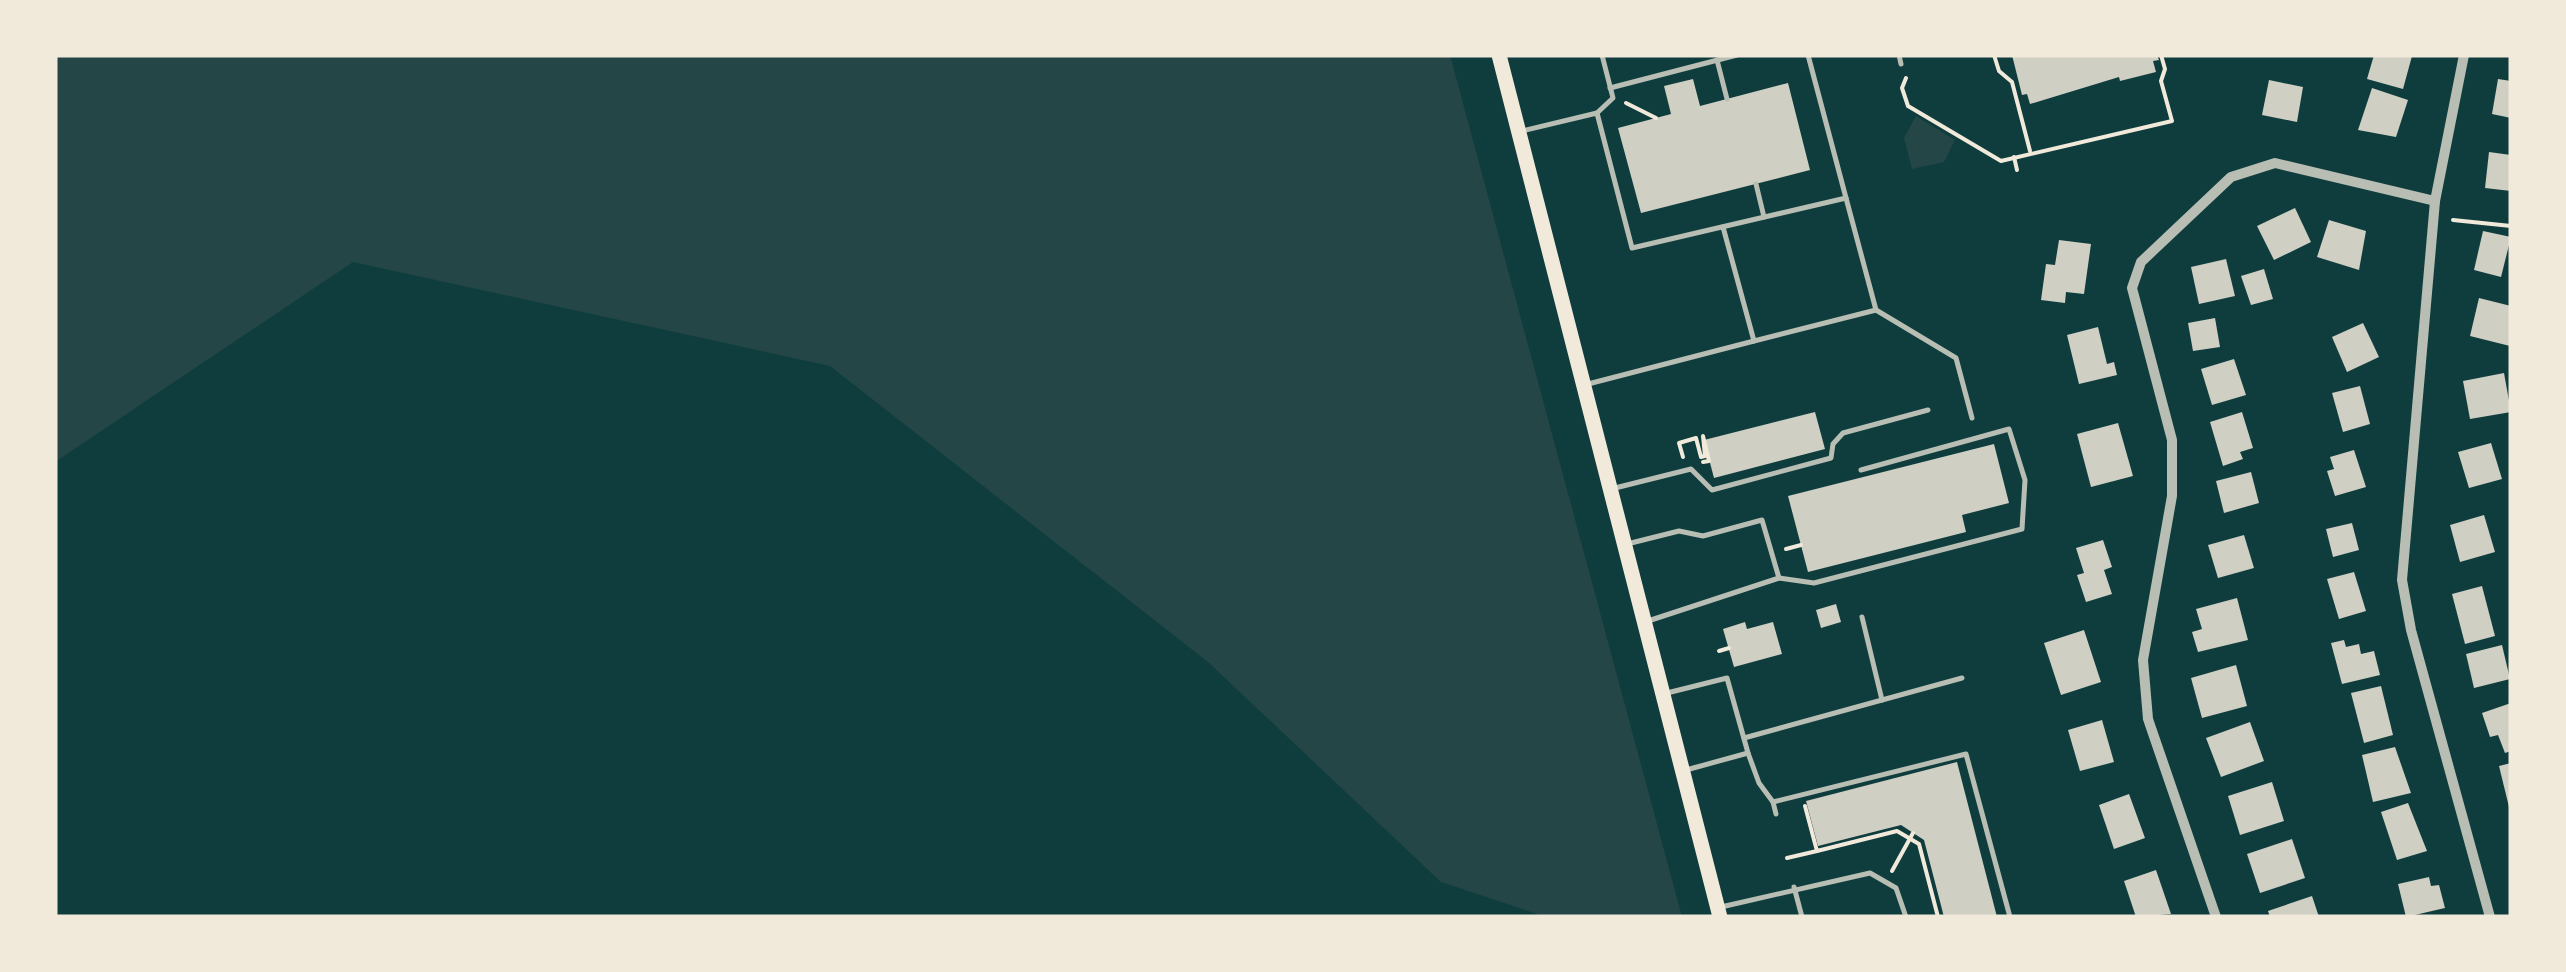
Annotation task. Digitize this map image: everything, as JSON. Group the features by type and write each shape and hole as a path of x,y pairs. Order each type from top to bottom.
{"main road":[{"path":"1500,55 1719,912"}],"street":[{"path":"2464,55 2435,201 2402,580 2490,917"},
{"path":"2216,917 2148,719 2143,660 2172,496 2172,440 2132,288 2141,262 2231,177 2275,163 2435,201"}],"lane":[{"path":"1519,132 1597,113 1613,98 1602,55"},
{"path":"1610,88 1737,55"},
{"path":"1808,55 1876,310 1956,358 1972,418"},
{"path":"1899,55 1902,68"},
{"path":"1717,60 1726,99"},
{"path":"1597,113 1632,248 1846,198"},
{"path":"1756,184 1764,218"},
{"path":"1723,227 1754,341"},
{"path":"1584,384 1876,310"},
{"path":"1610,489 1691,469 1712,490 1831,458 1833,444 1843,433 1928,410"},
{"path":"1645,622 1778,578 1814,583 2022,529 2026,480 2009,429 1861,470"},
{"path":"1624,545 1680,530 1703,536 1762,520 1778,578"},
{"path":"1862,618 1882,700"},
{"path":"1663,694 1727,678 1748,753 1776,814"},
{"path":"1744,738 1962,678"},
{"path":"1683,771 1748,753"},
{"path":"1773,802 1966,754 2010,917"},
{"path":"1719,912 1794,888 1864,873 1887,880 1899,894 1906,917"},
{"path":"1794,888 1802,917"}],"path":[{"path":"1994,55 1998,71 2012,82 2030,153"},
{"path":"1902,68 1902,88 1908,106 1939,128 2001,161 2172,122 2161,81 2165,69 2161,55"},
{"path":"1613,98 1656,118"},
{"path":"2014,158 2016,170"},
{"path":"2453,220 2511,226"},
{"path":"1679,443 1696,438 1701,457 1705,456 1703,436 1709,460"},
{"path":"1719,651 1729,648"},
{"path":"1804,802 1817,852"},
{"path":"1787,858 1897,831 1911,836 1919,844 1938,917"},
{"path":"1887,880 1911,836"}],"shaded area":[{"path":"55,55 1450,55 1682,917 1546,917 1441,882 1208,662 830,366 353,262 55,462"},
{"path":"1916,116 1955,140 1944,162 1912,169 1904,138"}],"building":[{"path":"2012,55 2157,55 2159,60 2153,61 2156,72 2120,81 2119,77 2030,104 2027,94 2022,95"},
{"path":"2374,55 2412,56 2403,89 2367,79"},
{"path":"1693,79 1700,106 1788,83 1810,170 1641,213 1618,128 1671,114 1664,86"},
{"path":"2498,79 2511,81 2511,118 2492,114"},
{"path":"2269,80 2303,87 2297,122 2262,115"},
{"path":"2372,88 2408,100 2396,137 2358,130"},
{"path":"2489,152 2511,155 2511,191 2485,188"},
{"path":"2295,208 2311,242 2274,260 2257,226"},
{"path":"2329,220 2366,231 2359,270 2317,257"},
{"path":"2483,231 2511,237 2501,277 2474,270"},
{"path":"2059,240 2091,244 2084,294 2066,292 2065,303 2041,300 2046,264 2055,265"},
{"path":"2226,259 2235,296 2199,304 2191,267"},
{"path":"2264,269 2273,299 2251,305 2241,276"},
{"path":"2479,298 2511,306 2510,346 2470,336"},
{"path":"2215,318 2220,347 2193,351 2188,323"},
{"path":"2363,323 2379,357 2347,372 2332,337"},
{"path":"2098,327 2107,364 2114,362 2117,375 2079,384 2067,335"},
{"path":"2234,359 2246,395 2212,405 2201,369"},
{"path":"2504,373 2511,412 2470,419 2463,381"},
{"path":"2360,386 2370,424 2343,432 2332,393"},
{"path":"1815,412 1825,449 1714,478 1704,440"},
{"path":"2242,412 2253,448 2240,452 2243,459 2223,466 2210,422"},
{"path":"2118,423 2133,476 2091,487 2077,434"},
{"path":"2491,443 2502,479 2469,488 2458,452"},
{"path":"1994,444 2009,503 1962,515 1966,532 1808,572 1788,496"},
{"path":"2354,450 2366,487 2335,496 2327,471 2334,469 2330,457"},
{"path":"2251,472 2259,503 2224,513 2216,481"},
{"path":"2484,515 2495,552 2460,562 2450,525"},
{"path":"2352,523 2359,550 2333,557 2326,529"},
{"path":"2244,535 2254,568 2218,578 2208,545"},
{"path":"2103,540 2112,567 2104,570 2112,594 2086,602 2077,575 2084,573 2076,548"},
{"path":"2354,572 2366,611 2339,619 2327,579"},
{"path":"2482,586 2495,636 2465,644 2452,594"},
{"path":"2237,598 2248,640 2198,652 2192,632 2202,629 2196,609"},
{"path":"1836,604 1841,622 1821,628 1816,610"},
{"path":"1745,622 1747,629 1773,622 1782,654 1734,667 1723,629"},
{"path":"2084,630 2101,682 2061,695 2044,643"},
{"path":"2344,640 2346,647 2359,644 2361,654 2374,651 2380,675 2342,684 2331,643"},
{"path":"2502,645 2510,679 2474,688 2466,654"},
{"path":"2236,665 2247,706 2202,718 2191,678"},
{"path":"2381,686 2393,735 2364,743 2351,693"},
{"path":"2511,703 2511,751 2505,753 2498,735 2490,737 2482,713"},
{"path":"2102,720 2114,762 2080,771 2068,730"},
{"path":"2250,722 2264,761 2221,777 2206,738"},
{"path":"2395,747 2411,793 2373,802 2362,755"},
{"path":"1957,762 1997,917 1944,917 1924,840 1901,825 1818,846 1806,801"},
{"path":"2511,763 2511,810 2510,811 2499,766"},
{"path":"2272,782 2284,821 2240,835 2228,796"},
{"path":"2129,794 2145,838 2114,849 2099,805"},
{"path":"2408,803 2427,851 2397,860 2381,812"},
{"path":"2292,839 2305,878 2260,893 2247,854"},
{"path":"2156,870 2171,914 2136,917 2124,881"},
{"path":"2429,877 2431,886 2439,885 2445,908 2406,917 2398,884"},
{"path":"2312,896 2319,917 2270,917 2268,911"}]}
